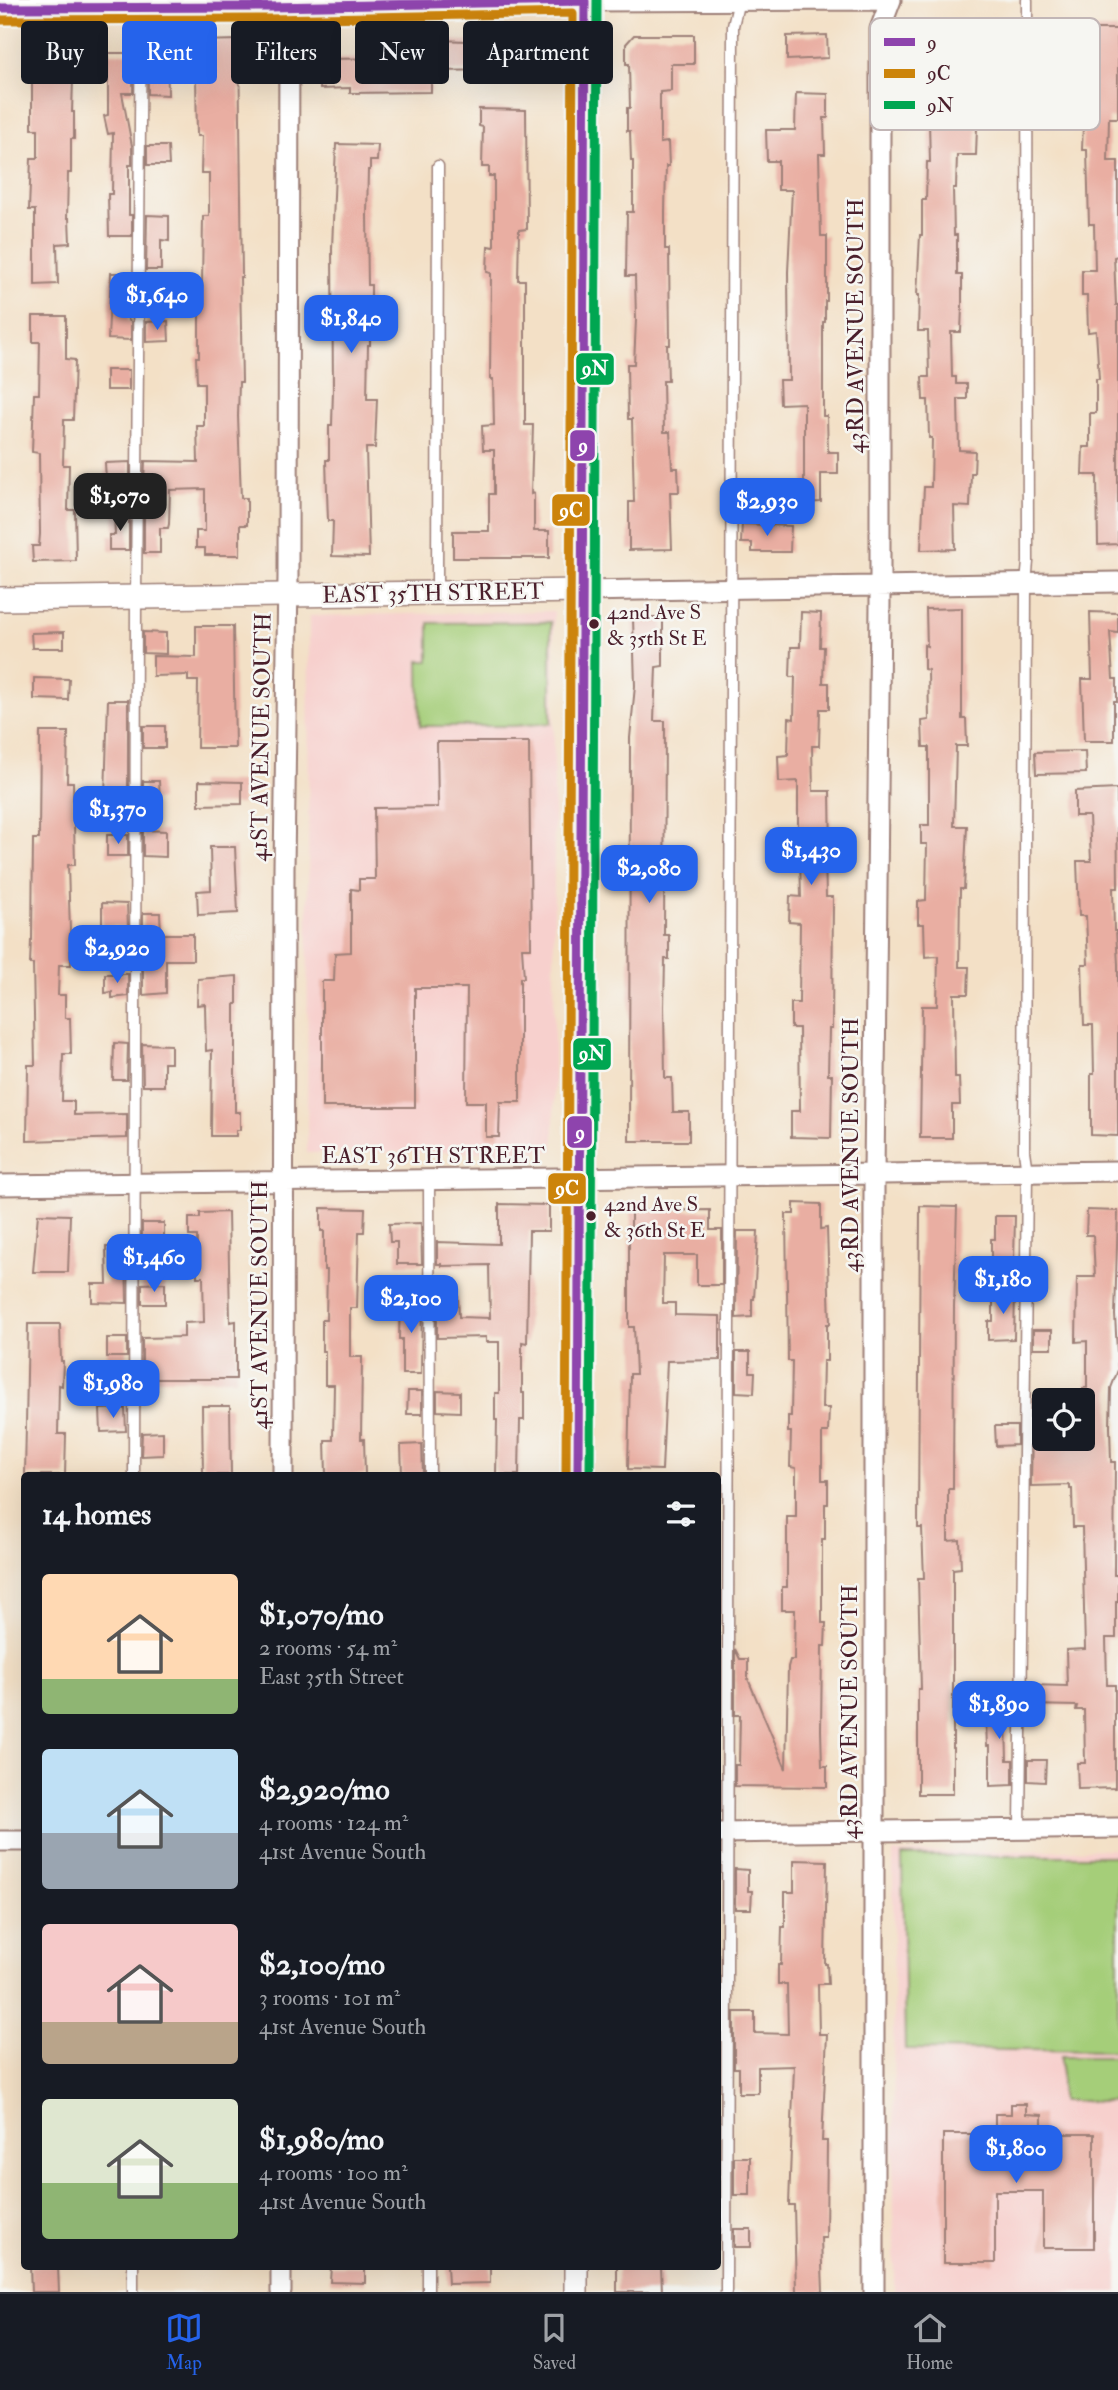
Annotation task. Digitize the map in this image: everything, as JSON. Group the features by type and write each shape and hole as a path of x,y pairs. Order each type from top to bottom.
{"street":[{"path":"0,8 141,4 880,0"},
{"name":"43RD AVENUE SOUTH","path":"884,18 891,0"},
{"path":"578,1472 584,1"},
{"name":"41ST AVENUE SOUTH","path":"284,1472 284,787 288,595 289,3"},
{"name":"43RD AVENUE SOUTH","path":"874,2292 874,1174 880,130"},
{"name":"EAST 35TH STREET","path":"0,599 1118,582"},
{"name":"EAST 36TH STREET","path":"0,1185 1118,1171"},
{"path":"723,1833 1118,1828"},
{"path":"0,1841 21,1841"},
{"path":"281,2270 281,2292"},
{"path":"576,2270 576,2292"}],"lane":[{"path":"726,2292 723,1833 729,1176 733,26 739,0"},
{"path":"1027,0 1027,18"},
{"path":"134,1472 136,596 141,4"},
{"path":"1020,1828 1027,1172 1024,1151 1028,562 1027,130"},
{"path":"437,593 438,166"},
{"path":"429,1180 429,1472"},
{"path":"133,2270 133,2292"},
{"path":"428,2270 428,2292"}],"shaded area":[{"path":"554,611 554,1151 307,1153 309,616"},
{"path":"1118,1849 1118,2292 894,2292 893,1853"}],"green space":[{"path":"551,622 551,723 513,726 420,726 419,661 429,661 429,623"},
{"path":"902,1856 1118,1856 1118,2051 905,2049"},
{"path":"1061,2057 1118,2057 1118,2101 1061,2101"}],"building":[{"path":"1100,29 1117,29 1118,118 1109,118 1108,161 1118,161 1118,256 1114,257 1118,305 1118,544 1098,545 1097,475 1082,475 1083,447 1090,447 1090,413 1096,413 1096,379 1099,379 1096,331 1088,332 1087,296 1082,296 1082,270 1095,270 1094,224 1089,224 1087,150 1082,150 1083,130 1100,130"},
{"path":"634,35 694,35 694,64 671,64 671,91 660,92 660,143 668,142 669,166 666,166 665,249 669,249 670,345 667,345 668,381 663,381 664,432 670,432 672,468 678,468 679,492 670,492 672,549 629,550 629,502 634,502 632,419 628,419 627,364 634,364 636,320 635,276 626,276 627,212 633,212 633,161 630,131 627,131 627,108 630,108 626,44"},
{"path":"827,35 828,58 787,60 787,36"},
{"path":"231,40 231,84 240,84 242,382 239,382 238,416 241,498 247,498 247,525 240,525 240,555 205,555 205,548 196,548 196,531 205,531 205,489 170,490 169,524 168,528 160,528 160,553 144,553 144,513 152,513 152,482 144,482 145,461 198,462 197,426 204,426 204,383 197,383 196,357 199,357 203,216 209,216 209,173 201,173 202,136 197,136 196,84 217,84 217,41"},
{"path":"449,40 463,41 463,71 449,71"},
{"path":"108,53 122,53 122,84 133,84 133,93 122,93 132,146 132,165 129,165 129,215 132,215 132,236 109,236 108,194 112,194 113,133 108,134 104,116 108,115"},
{"path":"341,59 355,59 355,84 431,84 431,92 350,93 350,88 320,89 320,84 341,84"},
{"path":"32,84 73,84 74,139 71,139 67,218 70,243 57,244 58,284 35,285 35,210 29,210 31,158 38,158 38,129 32,129"},
{"path":"148,84 168,84 168,95 148,94"},
{"path":"796,93 828,94 828,118 824,118 825,154 819,154 821,236 827,236 823,416 827,416 828,452 838,452 838,474 821,474 821,502 798,503 798,486 804,486 804,403 780,404 779,380 789,380 788,272 792,190 778,190 778,161 767,161 766,130 795,130"},
{"path":"479,109 526,110 527,229 519,230 518,280 525,280 525,425 533,425 531,494 534,493 534,531 549,531 549,558 453,558 453,531 489,531 489,494 494,494 494,450 483,450 482,426 494,425 493,379 490,379 491,273 487,272 488,246 494,247 494,176 489,176 489,167 482,167 483,127 479,126"},
{"path":"929,130 977,130 976,155 957,155 956,188 953,188 957,275 962,275 962,306 961,332 951,332 952,377 956,377 956,384 967,384 967,399 958,399 959,450 975,451 970,507 954,506 955,549 921,550 924,487 931,487 932,438 929,438 928,400 923,400 922,377 929,377 928,331 918,331 917,295 922,200 926,200 927,162 930,162"},
{"path":"336,144 378,145 377,161 370,161 368,170 367,215 371,310 367,399 377,399 375,448 366,448 369,557 332,556 333,521 328,521 326,460 329,460 329,425 332,425 332,249"},
{"path":"147,146 168,146 169,165 147,165"},
{"path":"147,215 169,216 169,241 161,240 161,270 146,270"},
{"path":"111,273 129,273 128,320 131,322 131,340 108,339"},
{"path":"33,316 66,316 66,359 75,360 73,420 64,420 63,465 69,465 68,510 75,510 76,561 33,562 32,546 39,546 40,534 39,453 32,452 34,394 39,394 40,342 33,342"},
{"path":"168,321 169,341 146,342 146,322"},
{"path":"106,370 129,370 129,390 106,390"},
{"path":"130,462 130,481 106,481 105,463"},
{"path":"739,489 752,490 751,508 739,508"},
{"path":"129,513 129,550 109,550 109,535 115,535 114,514"},
{"path":"742,524 791,526 790,552 752,552 752,543 741,543"},
{"path":"962,608 962,719 966,719 967,746 956,746 954,826 967,826 964,889 960,889 959,967 969,967 968,994 954,994 955,1077 959,1077 960,1105 952,1105 952,1138 920,1138 922,1006 937,1006 938,956 925,957 924,924 918,924 918,901 926,900 927,844 921,844 921,825 929,825 929,747 923,747 922,721 929,720 928,670 924,669 924,645 927,646 926,609"},
{"path":"801,612 821,613 823,683 829,683 829,709 820,709 819,746 812,746 813,791 830,791 831,855 825,855 826,897 833,897 832,1029 829,1029 828,1075 832,1075 831,1138 791,1137 791,1111 800,1111 799,1028 791,1028 791,1003 799,1003 800,923 789,922 790,896 801,897 798,781 779,782 778,756 788,755 789,718 794,719 795,677 790,677 791,647 800,647"},
{"path":"1090,612 1118,613 1118,633 1110,632 1113,679 1117,679 1114,741 1084,741 1082,679 1092,679"},
{"path":"633,618 663,618 663,666 656,667 654,721 665,721 664,935 669,935 669,959 665,959 665,1078 672,1078 673,1112 689,1112 689,1141 629,1141 630,738 635,686"},
{"path":"196,626 233,626 235,748 197,748 198,681 188,681 188,675 153,676 153,656 196,657"},
{"path":"64,632 64,648 32,648 31,633"},
{"path":"143,632 166,633 166,654 143,653"},
{"path":"34,678 69,679 68,700 34,699"},
{"path":"108,700 128,700 128,797 105,797"},
{"path":"143,726 165,726 165,748 143,748"},
{"path":"40,732 68,732 67,782 73,782 75,865 68,865 71,965 59,965 58,995 65,995 65,1018 70,1018 71,1054 63,1054 62,1101 74,1101 74,1115 127,1114 127,1138 27,1141 28,1065 35,1065 33,964 30,964 33,839 39,839"},
{"path":"437,742 529,742 531,948 522,948 524,978 520,978 520,1102 500,1102 499,1137 486,1137 486,1102 466,1102 467,988 415,988 415,1107 322,1107 322,981 334,981 335,953 351,952 351,889 359,890 359,879 375,879 374,808 438,807"},
{"path":"1085,751 1086,773 1036,774 1035,752"},
{"path":"143,781 159,781 160,800 143,800"},
{"path":"199,781 242,782 242,804 199,805"},
{"path":"1117,789 1118,888 1113,888 1118,964 1118,1136 1091,1135 1093,1025 1084,1025 1082,964 1088,964 1086,916 1079,916 1077,861 1091,861 1089,816 1075,816 1075,791"},
{"path":"143,830 166,831 166,857 143,856"},
{"path":"107,835 128,835 128,856 107,856"},
{"path":"210,847 235,847 238,913 198,915 197,891 211,890"},
{"path":"102,903 127,904 128,927 102,925"},
{"path":"143,913 160,913 161,934 193,934 193,960 166,960 166,993 143,995"},
{"path":"105,974 128,974 128,996 112,998 112,992 105,993"},
{"path":"237,976 235,1112 240,1112 240,1130 236,1130 236,1136 211,1136 212,1050 206,1051 205,1004 197,1005 198,979"},
{"path":"114,1043 128,1044 127,1080 113,1080"},
{"path":"142,1044 171,1045 171,1063 164,1063 164,1086 143,1086"},
{"path":"794,1203 821,1204 821,1229 827,1228 830,1324 827,1324 827,1361 823,1361 822,1408 829,1408 828,1432 822,1432 822,1480 828,1480 828,1504 825,1504 825,1539 822,1539 822,1623 826,1623 825,1646 822,1646 821,1730 822,1766 827,1766 827,1787 735,1786 735,1765 739,1765 740,1715 735,1715 735,1649 740,1659 748,1659 748,1679 786,1769 788,1667 790,1660 794,1660 795,1610 782,1610 782,1587 787,1587 787,1517 796,1517 796,1468 790,1467 791,1432 788,1432 792,1361 788,1361 786,1214 794,1214"},
{"path":"499,1204 549,1205 549,1231 529,1231 527,1343 522,1342 524,1420 520,1420 519,1472 496,1472 495,1393 499,1393 499,1342 486,1342 486,1337 437,1338 437,1297 458,1297 459,1317 490,1318 489,1265 437,1264 437,1242 499,1244"},
{"path":"920,1206 957,1207 953,1489 948,1489 948,1541 960,1540 961,1568 953,1569 953,1794 918,1794 918,1689 921,1689 918,1578 924,1578 922,1528 918,1528"},
{"path":"321,1208 365,1209 364,1232 359,1232 357,1308 350,1308 350,1357 362,1357 361,1439 364,1439 365,1472 326,1472 325,1440 333,1440 334,1385 325,1385 325,1351 322,1351 327,1270 324,1270 324,1231 321,1231"},
{"path":"710,1210 710,1230 722,1230 722,1285 697,1285 697,1255 664,1255 663,1303 675,1303 675,1315 720,1316 720,1360 667,1361 662,1470 628,1469 630,1374 636,1374 634,1327 629,1327 631,1211"},
{"path":"1087,1210 1118,1211 1115,1315 1118,1370 1111,1388 1110,1427 1111,1462 1115,1462 1114,1575 1118,1575 1118,1602 1116,1638 1106,1638 1107,1685 1115,1685 1115,1788 1078,1789 1077,1763 1085,1763 1084,1710 1076,1710 1077,1706 1029,1705 1029,1685 1067,1686 1066,1650 1085,1649 1082,1527 1073,1527 1070,1485 1031,1486 1032,1425 1032,1451 1095,1451 1095,1388 1087,1388 1087,1341 1076,1342 1077,1277 1095,1277 1093,1235 1086,1235"},
{"path":"228,1212 230,1322 236,1321 236,1379 142,1379 142,1338 184,1337 184,1323 204,1322 203,1277 197,1277 197,1236 189,1236 189,1218 200,1218 200,1213"},
{"path":"38,1214 70,1215 68,1272 33,1272"},
{"path":"995,1216 1015,1216 1014,1259 991,1260"},
{"path":"142,1223 164,1223 164,1245 142,1245"},
{"path":"421,1223 422,1264 397,1264 397,1242 390,1242 389,1224"},
{"path":"737,1231 758,1231 752,1317 736,1318"},
{"path":"126,1246 127,1303 92,1302 92,1284 107,1284 106,1247"},
{"path":"165,1283 165,1304 142,1304 142,1284"},
{"path":"993,1291 1015,1291 1014,1339 988,1340 988,1321 993,1321"},
{"path":"422,1298 421,1374 402,1374 400,1299"},
{"path":"28,1324 60,1324 63,1361 62,1386 59,1385 58,1434 66,1434 65,1472 25,1472"},
{"path":"1033,1330 1052,1330 1052,1348 1033,1348"},
{"path":"107,1338 127,1338 127,1357 107,1357"},
{"path":"736,1352 750,1352 750,1372 755,1372 754,1393 736,1392"},
{"path":"408,1391 422,1391 422,1414 407,1414"},
{"path":"437,1391 460,1392 460,1412 437,1411"},
{"path":"202,1406 230,1406 231,1472 203,1472"},
{"path":"125,1408 126,1431 101,1432 100,1409"},
{"path":"995,1426 1017,1426 1017,1445 996,1446"},
{"path":"163,1432 163,1455 141,1456 142,1433"},
{"path":"422,1444 423,1472 402,1472 401,1445"},
{"path":"985,1698 1010,1698 1010,1723 1006,1723 1007,1760 1013,1760 1013,1785 990,1786 990,1746 987,1746"},
{"path":"1028,1760 1046,1760 1045,1782 1028,1781"},
{"path":"794,1860 827,1861 825,1964 828,1984 818,1984 819,2034 827,2034 822,2141 827,2141 826,2238 821,2238 823,2292 796,2292 794,2205 789,2205 794,2066 758,2067 758,2093 739,2093 739,2068 734,2068 734,2012 755,2012 755,2033 788,2034 787,1984 778,1984 778,1965 781,1965 782,1927 785,1927 785,1892 794,1892"},
{"path":"735,1869 748,1870 748,1891 752,1891 751,1909 735,1909"},
{"path":"1011,2104 1026,2104 1026,2114 1042,2115 1042,2134 1094,2134 1094,2248 1043,2248 1043,2191 995,2191 995,2263 943,2263 943,2134 995,2134 995,2114 1011,2114"},
{"path":"734,2157 750,2157 750,2195 734,2195"},
{"path":"734,2229 751,2229 751,2247 734,2247"},
{"path":"30,2270 58,2270 59,2292 31,2292"},
{"path":"331,2270 365,2270 365,2283 330,2282"},
{"path":"447,2270 490,2270 490,2283 448,2284"},
{"path":"617,2270 661,2270 662,2292 617,2292"}],"transit line":[{"name":"9N","path":"590,1472 597,0"},
{"name":"9","path":"0,8 270,7 585,1 578,1472"},
{"name":"9C","path":"0,20 270,19 573,13 566,1472"}],"place":[{"name":"42nd Ave S & 35th St E","path":"594,624"},
{"name":"42nd Ave S & 36th St E","path":"591,1216"}]}
